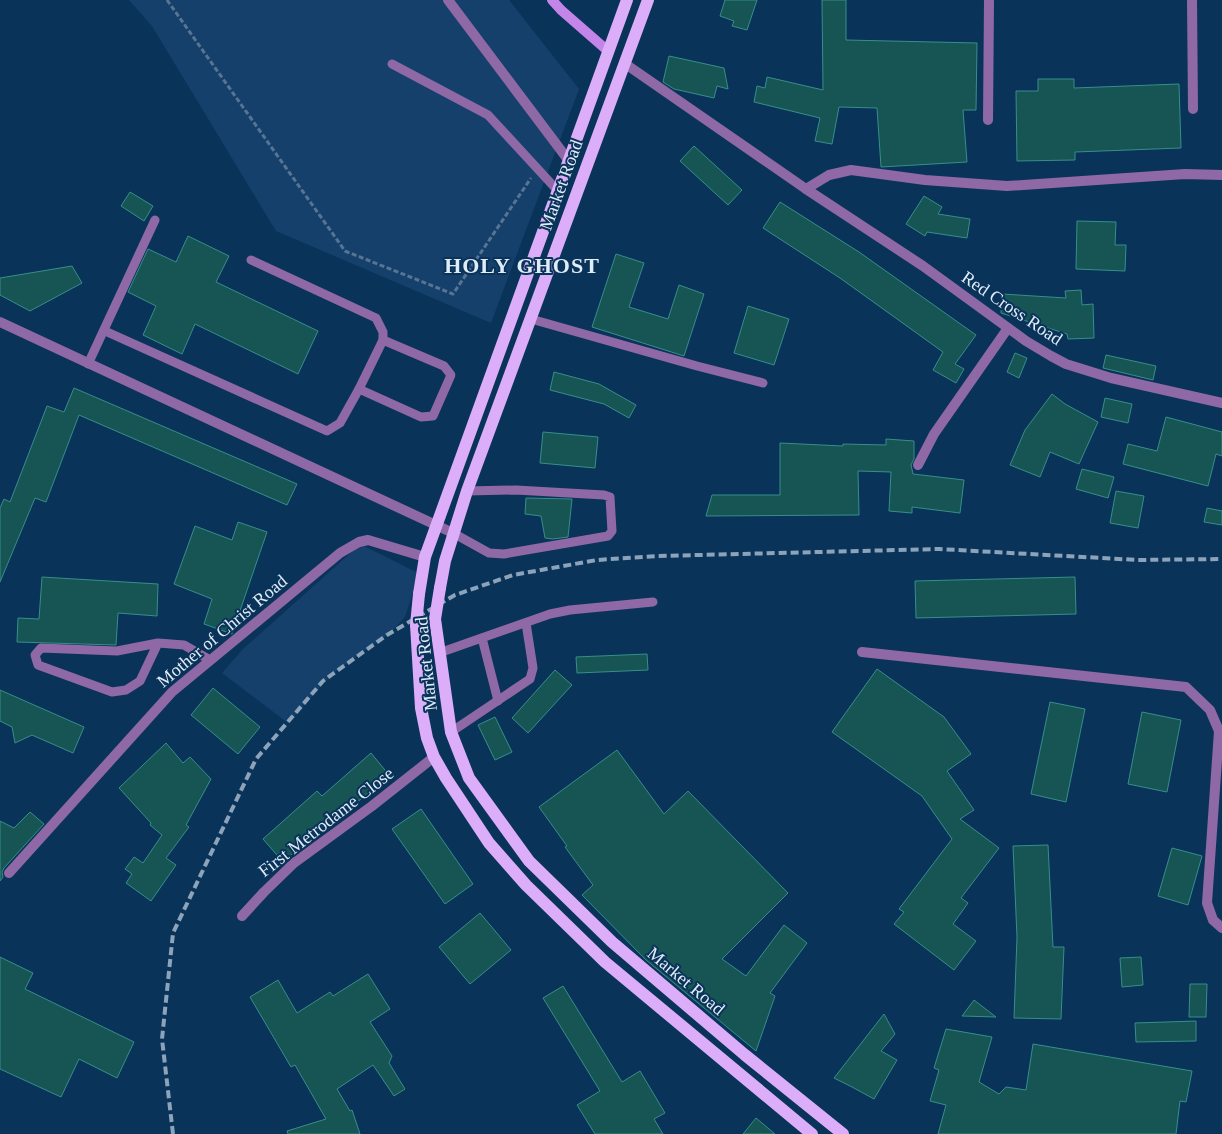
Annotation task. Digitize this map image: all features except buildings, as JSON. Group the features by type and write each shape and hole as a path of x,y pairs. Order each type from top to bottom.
{"main road":[{"name":"Market Road","path":"627,0 425,557 416,625 421,708 427,738 434,757 446,778 489,843 526,885 605,962 812,1134"},
{"name":"Market Road","path":"648,0 467,491 445,561 436,619 439,653 451,732 469,778 529,861 612,942 843,1134"}],"street":[{"path":"448,0 569,161"},
{"path":"552,0 608,51"},
{"path":"988,120 989,0"},
{"path":"1192,0 1193,110"},
{"name":"Red Cross Road","path":"624,63 806,189 923,266 1008,328 1051,356 1080,369 1111,378 1222,402"},
{"path":"806,189 829,175 851,170 925,180 1007,186 1185,174 1222,175"},
{"path":"0,322 454,533"},
{"path":"918,466 934,434 1008,328"},
{"name":"Mother of Christ Road","path":"9,873 172,692 340,553 359,542 368,540 425,557"},
{"path":"862,652 1186,687 1210,710 1219,731 1207,903 1213,920 1222,928"},
{"name":"First Metrodame Close","path":"242,916 294,863 372,806 434,757"}],"lane":[{"path":"392,64 488,115 558,191"},
{"path":"88,364 105,332 155,220"},
{"path":"105,332 327,431 340,423 383,340 383,332 376,318 251,260"},
{"path":"531,319 764,383"},
{"path":"359,389 421,418 433,416 451,375 444,366 383,340"},
{"path":"454,533 489,553 504,554 608,536 612,531 610,497 604,495 516,490 467,491"},
{"path":"439,653 550,614 570,610 653,602"},
{"path":"451,732 530,680 533,674 526,623"},
{"path":"482,638 498,701"},
{"path":"158,643 140,681 126,690 112,692 38,665 35,655 41,648 117,651 158,643 184,645 210,660"}],"path":[{"path":"167,0 344,251 453,294 538,169"}],"shaded area":[{"path":"129,0 509,0 579,89 491,323 276,231 152,26"},
{"path":"362,545 416,572 417,580 405,617 390,633 331,675 288,723 222,673 243,649"}],"railway":[{"path":"173,1134 162,1039 173,933 256,759 323,681 387,635 455,595 513,575 597,560 658,556 939,549 1138,560 1222,559"}],"district":[{"name":"HOLY GHOST","path":"522,265"}]}
